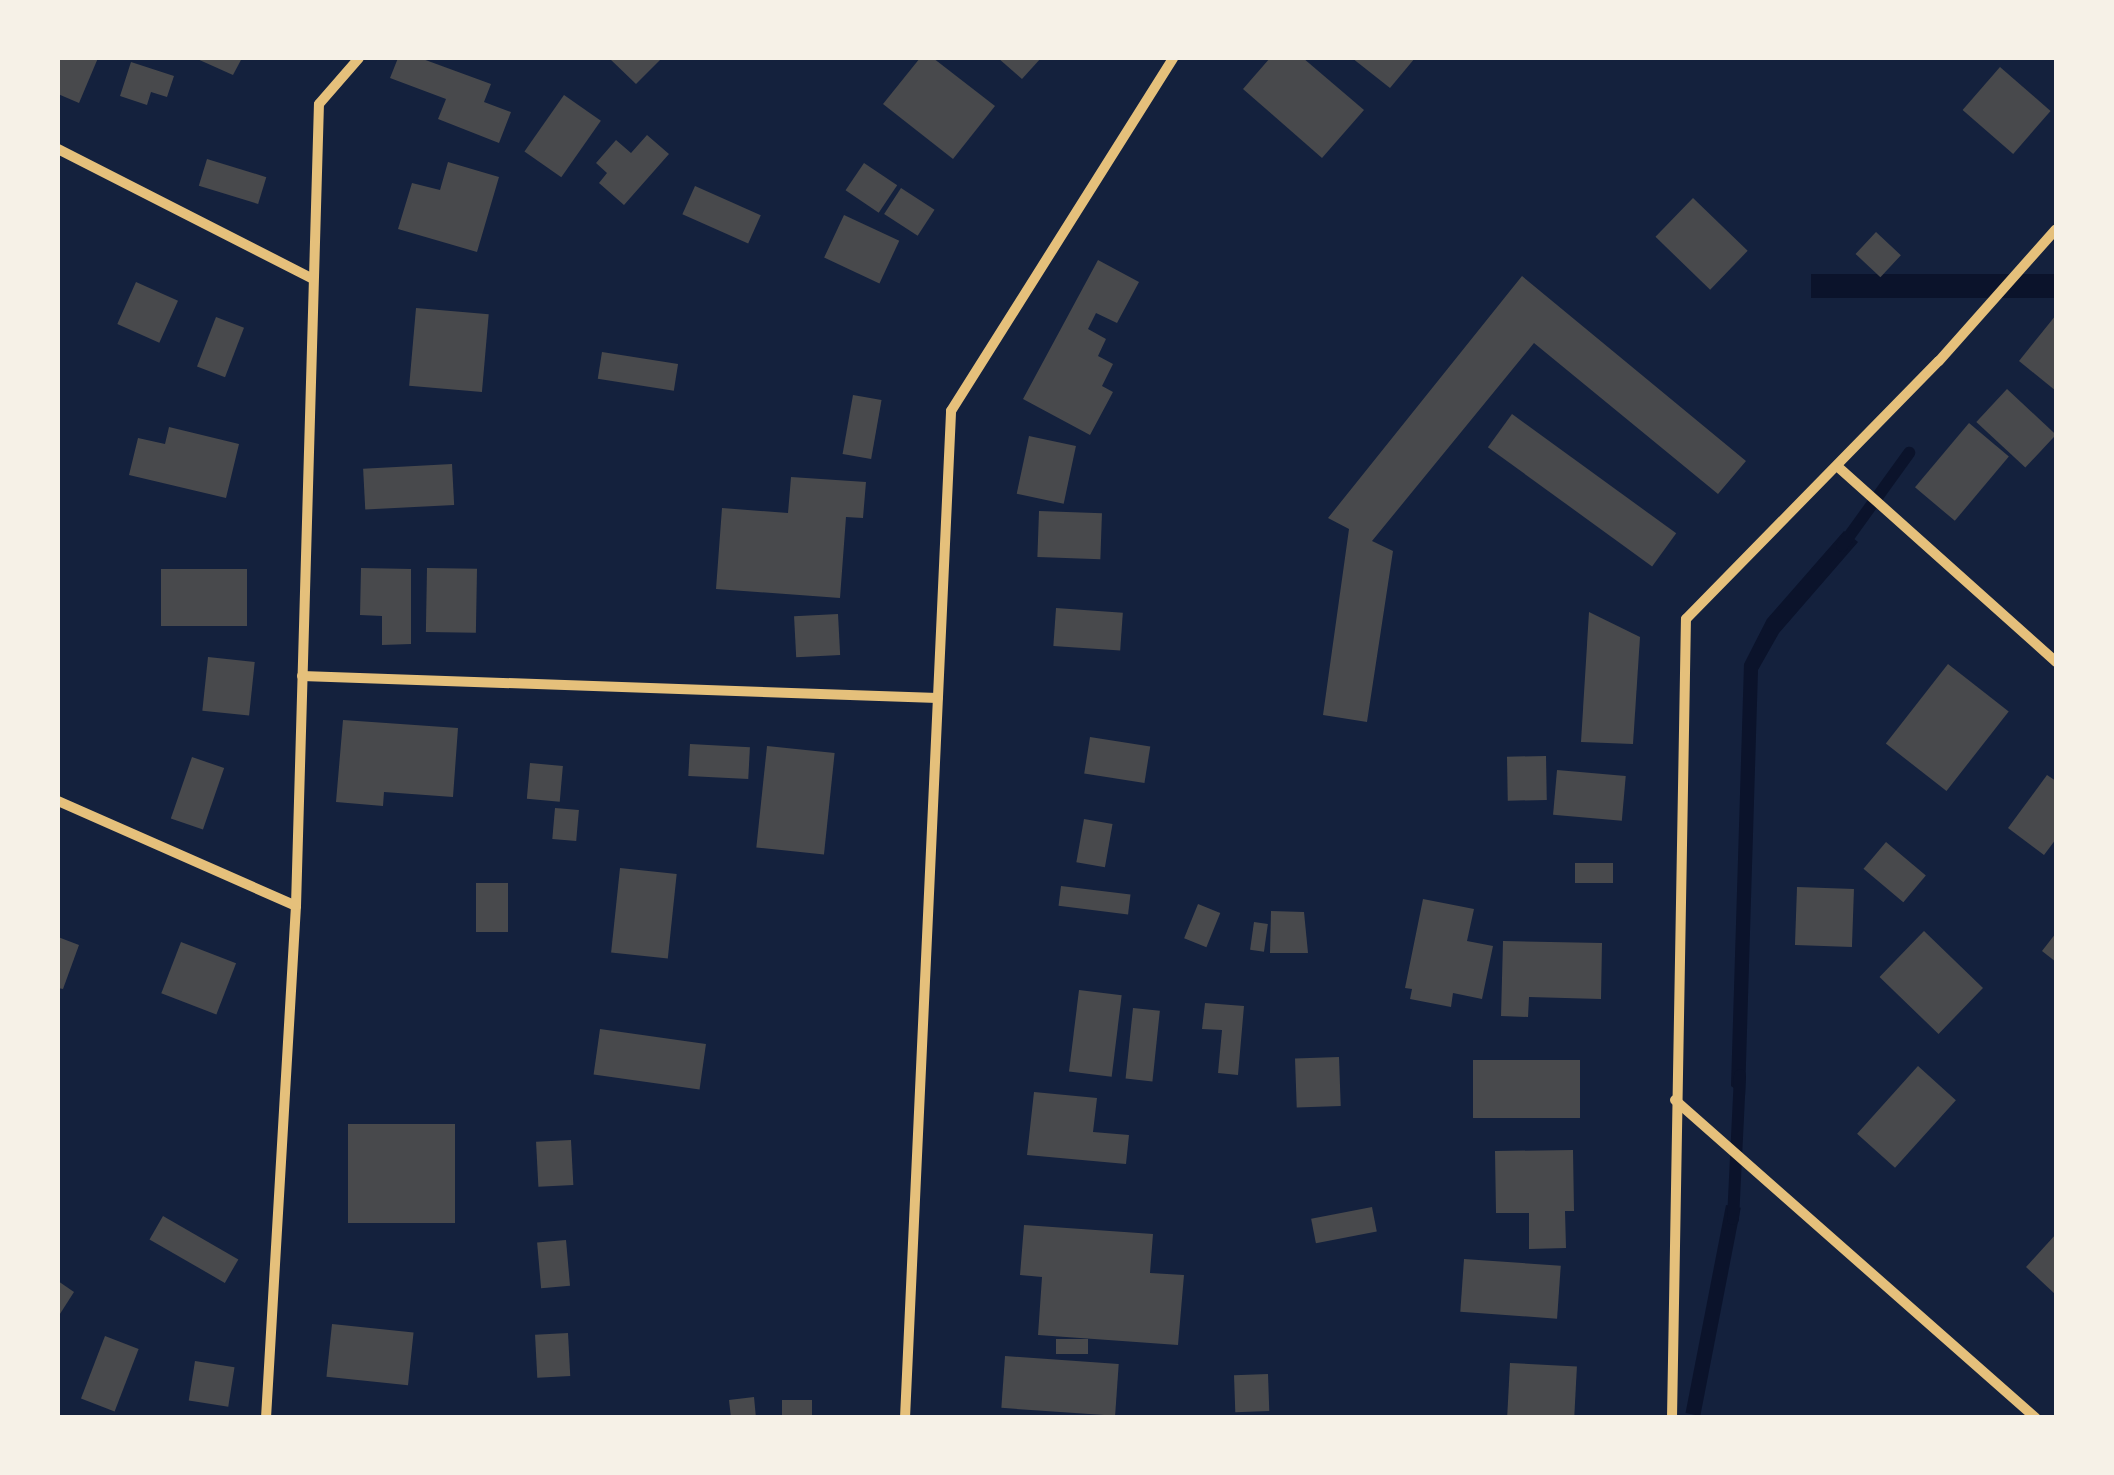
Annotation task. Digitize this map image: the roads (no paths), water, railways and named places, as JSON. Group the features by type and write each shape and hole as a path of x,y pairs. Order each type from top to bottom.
{"street":[{"path":"266,1418 296,906 319,104 359,58"},
{"path":"905,1418 952,411 1173,58"},
{"path":"58,149 313,278"},
{"path":"1672,1418 1686,619 1837,466 2056,229"},
{"path":"1837,466 2056,662"},
{"path":"302,676 938,698"},
{"path":"58,801 296,906"},
{"path":"1675,1100 2036,1418"}],"water":[{"path":"1811,274 2056,274 2056,298 1811,298"},
{"path":"1844,531 1858,542 1779,633 1758,670 1745,1096 1731,1086 1744,664 1767,619"},
{"path":"1726,1205 1741,1208 1700,1416 1686,1413"}],"waterway":[{"path":"1842,546 1909,453"},
{"path":"1733,1219 1740,1075"}]}
